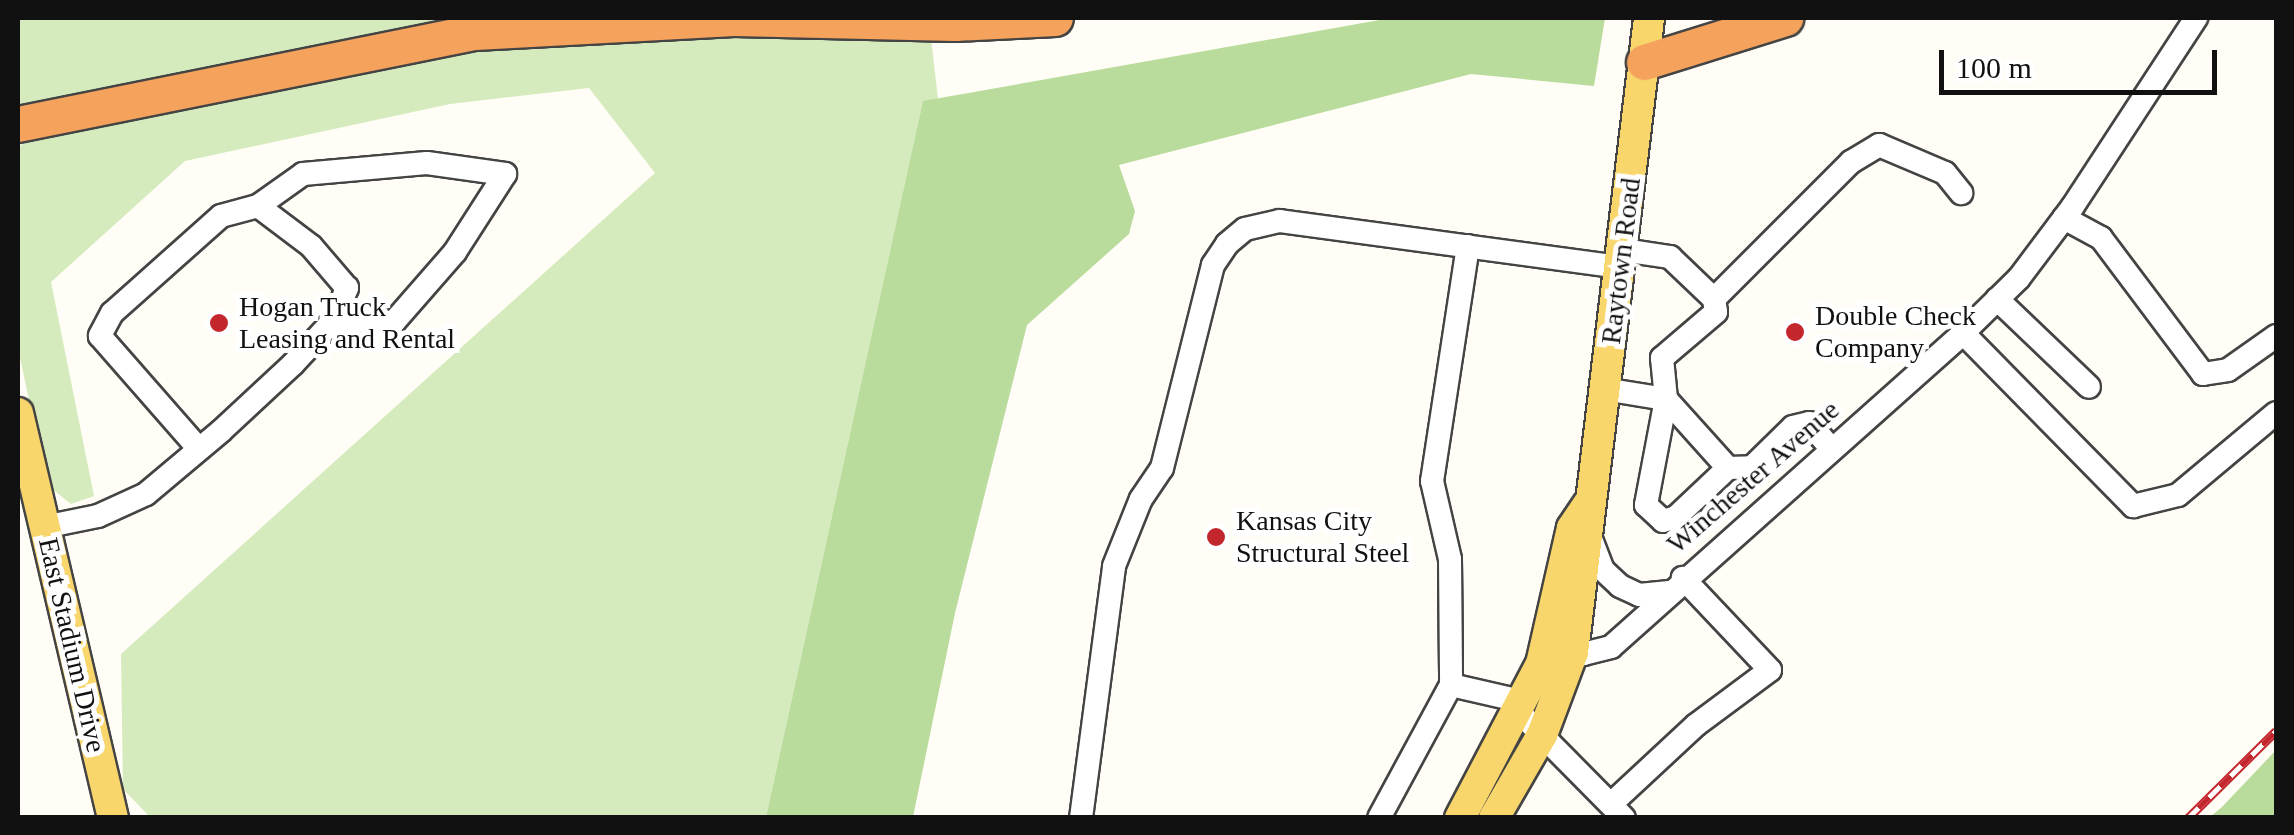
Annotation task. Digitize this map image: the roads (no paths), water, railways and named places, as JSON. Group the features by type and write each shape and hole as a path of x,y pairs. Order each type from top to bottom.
{"highway":[{"path":"18,124 475,32 734,18 955,23 1054,18"},
{"path":"1644,62 1785,18"}],"main road":[{"name":"Raytown Road","path":"1460,818 1559,649 1591,540 1588,504 1622,258 1649,18"},
{"name":"East Stadium Drive","path":"18,414 113,818"},
{"name":"Raytown Road","path":"1494,818 1542,735 1559,649 1572,528 1588,504"}],"street":[{"name":"Winchester Avenue","path":"1559,649 1611,647 1674,585 1963,334 1998,299 2064,218 2196,18"},
{"path":"1714,299 1851,162 1879,145 1945,173 1961,192"},
{"path":"199,449 100,336 112,313 221,216 258,206 303,174 426,162 506,174 455,252 394,322 334,320"},
{"path":"44,527 98,516 146,494 334,320 347,288 311,246 258,206"},
{"path":"2064,218 2101,238 2203,374 2228,370 2276,336"},
{"path":"1081,818 1114,566 1141,499 1162,468 1214,265 1227,244 1246,229 1280,220 1468,246 1622,258 1670,257 1714,299 1716,312 1662,358 1666,400 1646,505 1653,516 1676,517 1728,468 1752,467 1793,426 1808,423 1831,448"},
{"path":"1379,818 1451,686 1450,559 1432,481 1468,246"},
{"path":"1998,299 2088,387"},
{"path":"1963,334 2133,506 2178,495 2276,413"},
{"path":"1604,389 1666,400 1728,468"},
{"path":"1451,686 1522,707 1542,735 1618,811 1696,725 1770,670 1674,585 1639,594 1620,586 1603,570 1591,540"}],"railway":[{"path":"2188,818 2276,731"}],"place":[{"name":"Hogan Truck Leasing and Rental","path":"219,323"},
{"name":"Double Check Company","path":"1795,332"},
{"name":"Kansas City Structural Steel","path":"1216,537"}]}
